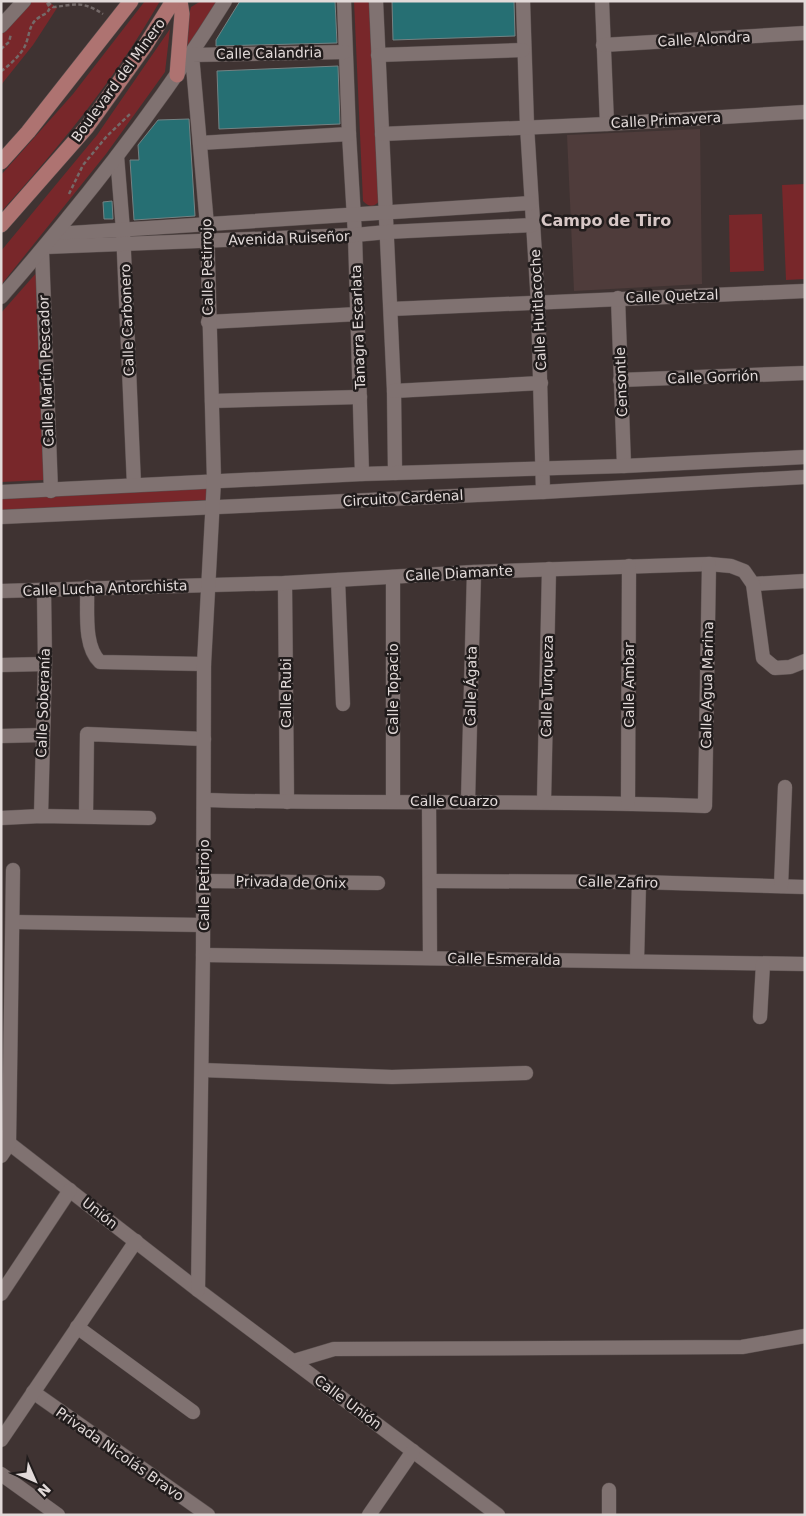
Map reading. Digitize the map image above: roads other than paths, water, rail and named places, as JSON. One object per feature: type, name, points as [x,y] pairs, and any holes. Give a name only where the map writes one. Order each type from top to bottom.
[{"type":"main road","points":[[1,162],[28,132],[131,1]]},
{"type":"main road","name":"Boulevard del Minero","points":[[1,225],[87,127],[146,46],[174,1]]},
{"type":"main road","points":[[177,75],[182,14],[180,1]]},
{"type":"street","points":[[1,26],[24,1]]},
{"type":"street","points":[[1,297],[43,249],[117,156],[192,55],[225,1]]},
{"type":"street","name":"Tanagra Escarlata","points":[[344,1],[355,235],[362,474]]},
{"type":"street","points":[[376,1],[391,309],[395,473]]},
{"type":"street","name":"Calle Huitlacoche","points":[[522,1],[531,204],[542,383],[543,492]]},
{"type":"street","points":[[602,1],[607,124]]},
{"type":"street","name":"Calle Alondra","points":[[604,45],[805,33]]},
{"type":"street","points":[[378,55],[524,50]]},
{"type":"street","name":"Calle Calandria","points":[[192,55],[345,52]]},
{"type":"street","name":"Calle Petirrojo","points":[[192,55],[207,225],[208,322],[214,480]]},
{"type":"street","name":"Calle Primavera","points":[[382,134],[527,126],[607,124],[805,112]]},
{"type":"street","points":[[200,143],[349,134]]},
{"type":"street","name":"Calle Carbonero","points":[[117,156],[123,237],[134,484]]},
{"type":"street","name":"Avenida Ruiseñor","points":[[43,249],[207,225],[531,204]]},
{"type":"street","name":"Avenida Ruiseñor","points":[[55,234],[207,241],[533,225]]},
{"type":"street","name":"Calle Martín Pescador","points":[[43,249],[51,491]]},
{"type":"street","name":"Calle Quetzal","points":[[391,309],[805,291]]},
{"type":"street","name":"Censontle","points":[[618,298],[624,466]]},
{"type":"street","points":[[208,322],[358,314]]},
{"type":"street","name":"Calle Gorrión","points":[[620,380],[805,373]]},
{"type":"street","points":[[394,391],[542,383]]},
{"type":"street","points":[[212,401],[360,397]]},
{"type":"street","name":"Circuito Cardenal","points":[[1,492],[51,491],[214,480],[624,466],[805,457]]},
{"type":"street","name":"Circuito Cardenal","points":[[1,517],[543,492],[805,477]]},
{"type":"street","name":"Calle Petirojo","points":[[198,1290],[204,925],[204,664],[214,480]]},
{"type":"street","name":"Calle Diamante","points":[[208,585],[285,583],[474,572],[709,564],[731,566],[744,571],[753,584]]},
{"type":"street","name":"Calle Agua Marina","points":[[705,806],[709,564]]},
{"type":"street","name":"Calle Ambar","points":[[628,803],[629,566]]},
{"type":"street","name":"Calle Turqueza","points":[[544,802],[549,569]]},
{"type":"street","name":"Calle Ágata","points":[[468,801],[474,572]]},
{"type":"street","name":"Calle Topacio","points":[[393,577],[393,801]]},
{"type":"street","points":[[338,580],[343,704]]},
{"type":"street","points":[[805,581],[753,584],[763,658],[775,668],[790,667],[805,661]]},
{"type":"street","name":"Calle Rubi","points":[[285,583],[287,802]]},
{"type":"street","name":"Calle Lucha Antorchista","points":[[1,591],[208,585]]},
{"type":"street","points":[[88,588],[89,643],[93,655],[100,662],[204,664]]},
{"type":"street","name":"Calle Soberanía","points":[[40,816],[45,664],[44,590]]},
{"type":"street","points":[[1,665],[45,664]]},
{"type":"street","points":[[86,816],[87,734],[204,738]]},
{"type":"street","points":[[1,736],[42,735]]},
{"type":"street","points":[[781,886],[785,787]]},
{"type":"street","name":"Calle Cuarzo","points":[[204,800],[287,802],[468,801],[705,806]]},
{"type":"street","points":[[429,802],[430,958]]},
{"type":"street","points":[[1,818],[40,816],[150,818]]},
{"type":"street","points":[[1,1156],[5,1141],[13,922],[13,870]]},
{"type":"street","name":"Privada de Onix","points":[[204,881],[378,883]]},
{"type":"street","name":"Calle Zafiro","points":[[431,881],[639,882],[805,887]]},
{"type":"street","points":[[637,961],[639,882]]},
{"type":"street","points":[[13,922],[204,925]]},
{"type":"street","name":"Calle Esmeralda","points":[[203,955],[805,964]]},
{"type":"street","points":[[760,1017],[763,964]]},
{"type":"street","points":[[202,1070],[392,1077],[526,1073]]},
{"type":"street","name":"Unión","points":[[5,1141],[198,1290]]},
{"type":"street","points":[[1,1294],[70,1190]]},
{"type":"street","points":[[1,1440],[136,1241]]},
{"type":"street","name":"Calle Unión","points":[[198,1290],[498,1515]]},
{"type":"street","points":[[77,1327],[193,1412]]},
{"type":"street","points":[[294,1361],[334,1349],[742,1347],[805,1336]]},
{"type":"street","name":"Privada Nicolás Bravo","points":[[33,1392],[208,1515]]},
{"type":"street","points":[[369,1515],[413,1451]]},
{"type":"street","points":[[1,1474],[58,1515]]},
{"type":"street","points":[[609,1490],[609,1515]]},
{"type":"district","name":"Campo de Tiro","points":[[606,220]]}]
